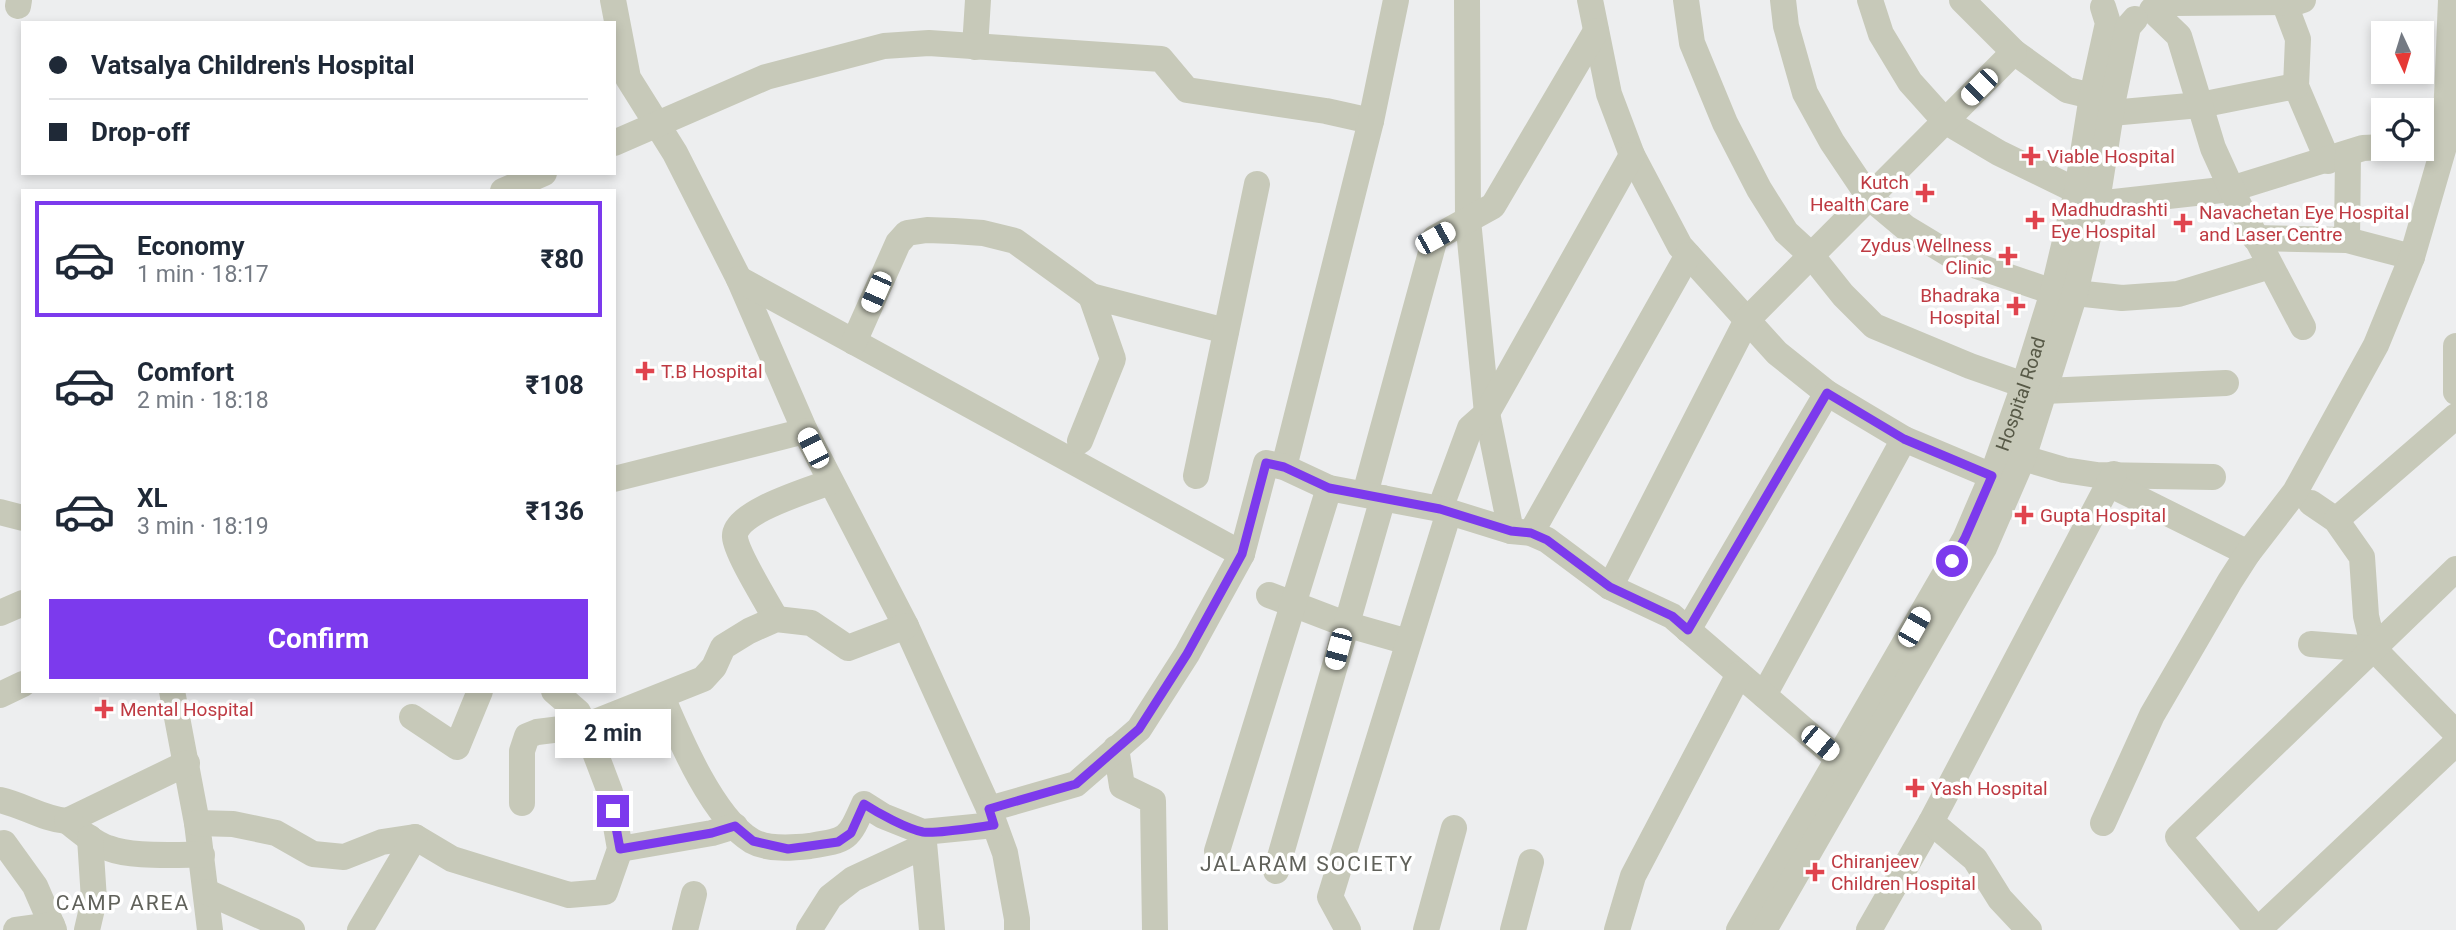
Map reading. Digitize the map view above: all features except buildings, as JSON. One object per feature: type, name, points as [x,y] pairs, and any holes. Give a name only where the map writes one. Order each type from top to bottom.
[{"type":"street","points":[[613,0],[628,78],[657,124],[739,279],[804,431],[906,626],[992,817],[1004,853],[1017,930]]},
{"type":"street","points":[[975,47],[978,0]]},
{"type":"street","points":[[1284,467],[1371,121],[1396,0]]},
{"type":"street","points":[[1467,0],[1468,220],[1488,413],[1521,532]]},
{"type":"street","points":[[1590,0],[1609,94],[1632,155],[1680,246],[1777,353],[1827,393],[1904,439],[1992,476]]},
{"type":"street","points":[[1686,0],[1692,43],[1725,123],[1759,189],[1786,232],[1811,255],[1843,295],[1874,326],[1970,366],[2034,388],[2226,383]]},
{"type":"street","points":[[1783,0],[1786,26],[1805,93],[1832,142],[1869,197],[1906,228],[1959,260],[2064,292],[2122,298],[2178,294],[2270,266]]},
{"type":"street","points":[[1870,0],[1881,34],[1910,82],[1945,121],[1999,153],[2086,197],[2231,189],[2371,148]]},
{"type":"street","points":[[1962,0],[2014,52],[2067,90],[2102,105],[2200,105],[2296,86]]},
{"type":"street","points":[[2103,823],[2152,715],[2248,553],[2295,492],[2376,345],[2412,257],[2441,143],[2451,0]]},
{"type":"street","points":[[2101,3],[2117,17],[2174,3],[2293,1],[2298,39],[2296,86],[2338,157],[2347,240]]},
{"type":"street","name":"Hospital Road","points":[[1739,930],[1965,538],[2034,388],[2064,292],[2086,197],[2102,105],[2108,23],[2101,3]]},
{"type":"street","points":[[2149,10],[2179,36],[2213,148],[2255,238],[2303,327]]},
{"type":"street","name":"Hospital Road","points":[[2102,105],[2128,27],[2149,10]]},
{"type":"street","points":[[1276,871],[1345,624],[1435,238],[1493,206],[1596,31]]},
{"type":"street","points":[[616,142],[766,77],[884,47],[929,43],[1161,60],[1187,90],[1326,111],[1371,121]]},
{"type":"street","points":[[1610,587],[1746,320],[2014,52]]},
{"type":"street","points":[[1348,930],[1330,897],[1470,428],[1488,413],[1632,155]]},
{"type":"street","points":[[508,189],[539,175]]},
{"type":"street","points":[[1196,477],[1257,184]]},
{"type":"street","points":[[854,342],[898,243],[908,233],[927,230],[983,233],[1015,241],[1091,296],[1226,331]]},
{"type":"street","points":[[2255,238],[2347,240],[2412,257]]},
{"type":"street","points":[[1521,532],[1688,255]]},
{"type":"street","points":[[739,279],[1242,554]]},
{"type":"street","points":[[1080,441],[1113,359],[1091,296]]},
{"type":"street","points":[[2456,346],[2456,392]]},
{"type":"street","name":"Hospital Road","points":[[1764,930],[1984,548],[2023,458],[2034,388]]},
{"type":"street","points":[[1688,630],[1827,393]]},
{"type":"street","points":[[2336,520],[2456,416]]},
{"type":"street","points":[[616,478],[804,431]]},
{"type":"street","points":[[1763,695],[1904,439]]},
{"type":"street","points":[[2023,458],[2064,470],[2112,479],[2248,553]]},
{"type":"street","points":[[809,930],[831,897],[853,879],[924,839],[992,817],[1076,784],[1139,729],[1187,654],[1242,554],[1266,463],[1284,467],[1329,488],[1445,511],[1547,540],[1610,587],[1672,616],[1838,759]]},
{"type":"street","points":[[2112,479],[2213,477]]},
{"type":"street","points":[[1870,930],[1931,821],[2112,479]]},
{"type":"street","points":[[776,619],[741,554],[735,537],[737,528],[751,513],[830,482]]},
{"type":"street","points":[[1217,851],[1281,600],[1329,488]]},
{"type":"street","points":[[2311,503],[2336,520],[2361,557],[2366,615],[2374,649],[2456,733]]},
{"type":"street","points":[[0,512],[21,517]]},
{"type":"street","points":[[2456,569],[2178,836],[2257,930],[2456,743]]},
{"type":"street","points":[[1281,600],[1345,624],[1408,642]]},
{"type":"street","points":[[0,612],[21,604]]},
{"type":"street","points":[[522,803],[524,739],[532,733],[585,726],[703,679],[715,667],[723,646],[749,631],[776,619],[811,623],[848,648],[906,626]]},
{"type":"street","points":[[2311,644],[2374,649]]},
{"type":"street","points":[[1617,930],[1633,876],[1739,674]]},
{"type":"street","points":[[0,695],[21,685]]},
{"type":"street","points":[[172,693],[197,823],[210,930]]},
{"type":"street","points":[[412,717],[457,747],[479,693]]},
{"type":"street","points":[[197,823],[233,824],[276,833],[313,854],[344,857],[382,842],[415,837],[452,859],[569,895],[605,892],[620,849],[610,792],[578,712],[556,693]]},
{"type":"street","points":[[662,696],[689,759],[728,819],[753,841],[788,849],[838,842],[851,833],[864,804],[924,839]]},
{"type":"street","points":[[1116,748],[1122,786],[1153,801],[1155,930]]},
{"type":"street","points":[[7,801],[52,820],[67,821],[187,763]]},
{"type":"street","points":[[7,801],[19,811],[2,845],[35,886],[53,927],[16,930]]},
{"type":"street","points":[[67,821],[108,849],[202,855]]},
{"type":"street","points":[[1931,821],[1975,859],[2000,899],[2029,930]]},
{"type":"street","points":[[620,849],[712,833],[735,826]]},
{"type":"street","points":[[1426,930],[1454,828]]},
{"type":"street","points":[[360,930],[415,837]]},
{"type":"street","points":[[87,930],[94,900],[90,838]]},
{"type":"street","points":[[924,839],[932,930]]},
{"type":"street","points":[[1513,930],[1531,862]]},
{"type":"street","points":[[207,892],[292,930]]},
{"type":"street","points":[[685,930],[694,894]]},
{"type":"place","name":"Viable Hospital","points":[[2031,156]]},
{"type":"place","name":"Kutch Health Care","points":[[1925,193]]},
{"type":"place","name":"Madhudrashti Eye Hospital","points":[[2035,220]]},
{"type":"place","name":"Navachetan Eye Hospital and Laser Centre","points":[[2183,223]]},
{"type":"place","name":"Zydus Wellness Clinic","points":[[2008,256]]},
{"type":"place","name":"Bhadraka Hospital","points":[[2016,306]]},
{"type":"place","name":"T.B Hospital","points":[[645,371]]},
{"type":"place","name":"Gupta Hospital","points":[[2024,515]]},
{"type":"place","name":"Mental Hospital","points":[[104,709]]},
{"type":"place","name":"Yash Hospital","points":[[1915,788]]},
{"type":"place","name":"Chiranjeev Children Hospital","points":[[1815,872]]},
{"type":"district","name":"JALARAM SOCIETY","points":[[1307,864]]},
{"type":"district","name":"CAMP AREA","points":[[123,903]]},
{"type":"route","points":[[613,811],[620,849],[712,833],[735,826],[753,841],[788,849],[838,842],[851,833],[864,804],[883,816],[923,832],[994,825],[989,809],[1076,784],[1139,729],[1187,654],[1242,554],[1266,463],[1284,467],[1329,488],[1440,509],[1511,531],[1531,533],[1547,540],[1610,587],[1672,616],[1688,630],[1827,393],[1904,439],[1992,476],[1952,561]]}]
